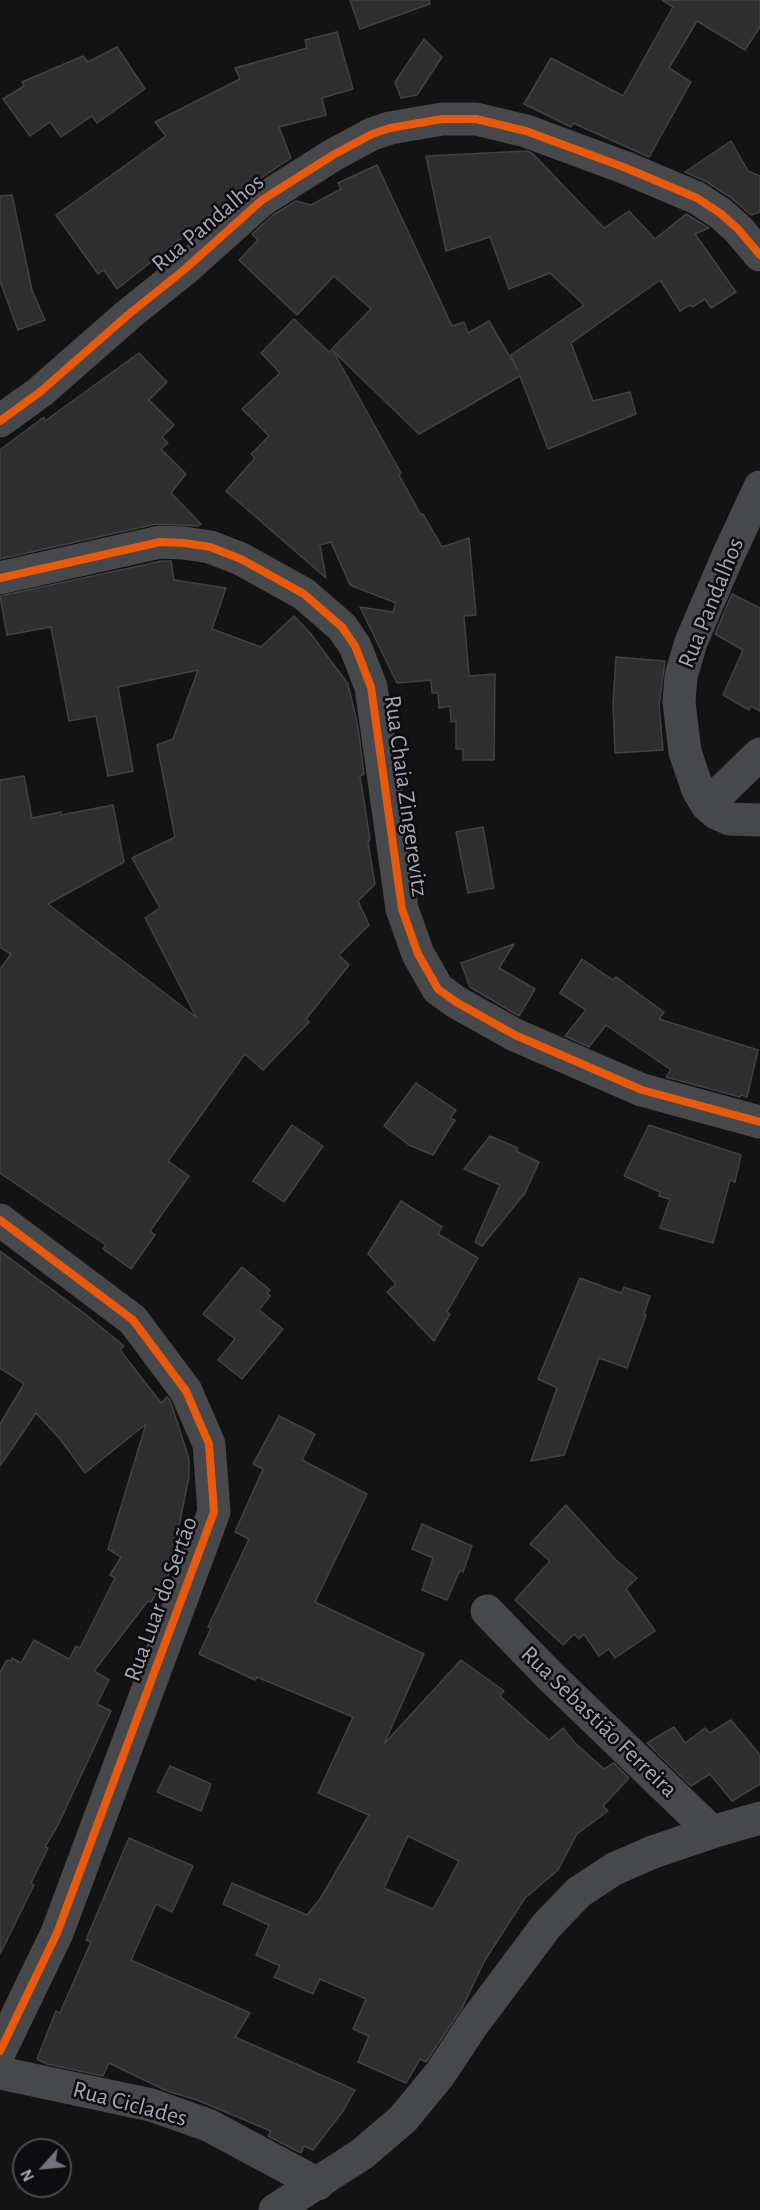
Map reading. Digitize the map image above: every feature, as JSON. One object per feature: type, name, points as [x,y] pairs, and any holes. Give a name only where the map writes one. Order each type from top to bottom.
[{"type":"street","name":"Rua Pandalhos","points":[[0,421],[40,392],[261,200],[333,155],[372,134],[390,128],[432,120],[476,119],[526,131],[626,168],[697,198],[720,213],[738,229],[760,255]]},
{"type":"street","name":"Rua Pandalhos","points":[[707,805],[698,790],[685,752],[679,702],[681,676],[700,618],[760,488]]},
{"type":"street","name":"Rua Chaia Zingerevitz","points":[[0,578],[160,542],[184,543],[210,547],[241,559],[304,594],[342,627],[355,646],[371,687],[402,909],[418,954],[438,989],[456,1002],[515,1035],[642,1090],[760,1122]]},
{"type":"street","points":[[760,754],[707,805],[716,813],[730,819],[760,820]]},
{"type":"street","name":"Rua Luar do Sertão","points":[[0,1220],[134,1320],[186,1391],[209,1444],[214,1512],[57,1933],[0,2051]]},
{"type":"street","name":"Rua Sebastião Ferreira","points":[[487,1611],[549,1675],[712,1832]]},
{"type":"street","points":[[275,2210],[362,2154],[403,2119],[440,2074],[473,2024],[548,1924],[579,1892],[614,1869],[653,1852],[760,1818]]},
{"type":"street","name":"Rua Ciclades","points":[[0,2073],[151,2105],[208,2125],[318,2184]]},
{"type":"building","points":[[350,0],[429,0],[430,4],[360,29]]},
{"type":"building","points":[[662,0],[760,0],[760,27],[745,50],[697,21],[669,68],[691,82],[649,157],[573,123],[571,127],[524,104],[551,58],[623,96],[673,7]]},
{"type":"building","points":[[337,32],[353,89],[322,98],[326,115],[279,127],[291,158],[252,184],[225,208],[222,206],[117,289],[104,270],[98,274],[56,215],[166,136],[155,122],[240,79],[235,68],[307,48],[305,40]]},
{"type":"building","points":[[424,39],[442,57],[417,95],[401,98],[395,82]]},
{"type":"building","points":[[117,47],[145,89],[97,123],[92,116],[61,137],[50,122],[30,136],[3,99],[24,86],[22,82],[83,56],[88,62]]},
{"type":"building","points":[[731,141],[748,171],[760,176],[760,212],[751,215],[730,197],[707,182],[685,172]]},
{"type":"building","points":[[527,151],[533,154],[604,228],[629,211],[655,239],[686,214],[709,228],[695,234],[736,292],[711,308],[705,299],[680,311],[660,280],[571,343],[593,401],[630,392],[636,414],[548,449],[520,376],[419,434],[333,351],[401,473],[399,475],[421,515],[423,514],[442,547],[469,538],[476,615],[464,616],[469,676],[495,674],[494,760],[463,760],[463,749],[456,749],[456,721],[451,722],[450,706],[439,708],[438,693],[432,693],[431,680],[397,683],[360,607],[393,612],[396,603],[350,585],[331,542],[320,545],[326,578],[226,491],[255,458],[251,454],[269,436],[242,409],[280,373],[261,353],[294,319],[329,352],[371,309],[334,276],[297,315],[239,260],[258,240],[252,234],[273,215],[296,201],[311,205],[341,189],[338,183],[377,165],[452,326],[464,322],[468,333],[489,321],[517,369],[511,355],[584,305],[550,273],[509,289],[490,237],[446,251],[426,156]]},
{"type":"building","points":[[12,195],[32,290],[45,320],[18,330],[0,281],[0,196]]},
{"type":"building","points":[[139,353],[167,382],[149,400],[174,425],[162,437],[168,443],[161,449],[186,474],[171,493],[201,524],[198,526],[156,524],[0,559],[0,450],[44,417],[45,421]]},
{"type":"building","points":[[162,561],[171,561],[174,580],[226,588],[212,629],[261,647],[294,616],[311,634],[348,684],[358,727],[364,774],[360,776],[375,884],[358,901],[369,925],[339,955],[349,965],[306,1019],[309,1022],[263,1070],[245,1054],[168,1161],[189,1176],[150,1231],[155,1235],[131,1269],[103,1249],[106,1245],[0,1173],[0,969],[11,954],[0,947],[0,780],[24,776],[32,818],[113,805],[124,862],[48,904],[196,1017],[145,918],[160,908],[132,858],[175,837],[157,745],[173,739],[198,670],[118,687],[133,771],[108,776],[96,716],[69,721],[51,627],[7,635],[0,596]]},
{"type":"building","points":[[732,594],[760,608],[760,711],[751,706],[749,710],[723,695],[743,650],[715,634]]},
{"type":"building","points":[[616,657],[665,661],[659,706],[663,750],[615,753],[613,704]]},
{"type":"building","points":[[483,827],[494,888],[468,893],[456,832]]},
{"type":"building","points":[[514,944],[499,968],[535,989],[519,1016],[470,987],[461,963]]},
{"type":"building","points":[[582,959],[613,980],[616,977],[664,1012],[659,1019],[758,1050],[747,1097],[666,1077],[671,1070],[606,1025],[589,1047],[565,1036],[586,1010],[560,993]]},
{"type":"building","points":[[416,1083],[456,1110],[450,1118],[455,1120],[433,1155],[409,1145],[384,1126]]},
{"type":"building","points":[[292,1125],[323,1146],[284,1202],[253,1181]]},
{"type":"building","points":[[649,1125],[741,1155],[735,1182],[730,1180],[713,1243],[660,1228],[670,1199],[659,1196],[660,1192],[624,1176]]},
{"type":"building","points":[[490,1136],[518,1148],[516,1151],[539,1162],[525,1193],[482,1246],[475,1242],[500,1185],[464,1169]]},
{"type":"building","points":[[401,1201],[442,1227],[438,1234],[478,1258],[447,1312],[450,1314],[434,1341],[387,1292],[396,1284],[368,1254]]},
{"type":"building","points":[[0,1251],[124,1346],[120,1350],[161,1403],[167,1397],[170,1400],[189,1459],[189,1477],[169,1574],[151,1602],[148,1601],[94,1671],[109,1680],[97,1704],[111,1711],[58,1825],[45,1847],[48,1848],[31,1883],[34,1885],[0,1954],[0,1672],[7,1660],[11,1661],[12,1658],[21,1663],[34,1640],[69,1659],[76,1646],[80,1648],[115,1578],[110,1575],[121,1557],[108,1549],[146,1424],[85,1473],[60,1439],[36,1413],[0,1466],[0,1424],[24,1384],[0,1368]]},
{"type":"building","points":[[242,1267],[270,1290],[267,1293],[270,1296],[259,1310],[283,1329],[242,1379],[218,1360],[235,1339],[203,1314]]},
{"type":"building","points":[[580,1278],[621,1293],[624,1287],[650,1296],[644,1314],[646,1315],[627,1368],[599,1358],[564,1455],[531,1461],[557,1388],[538,1379]]},
{"type":"building","points":[[279,1416],[315,1434],[302,1460],[367,1494],[315,1602],[424,1654],[384,1744],[461,1660],[504,1691],[500,1696],[549,1740],[563,1728],[575,1743],[604,1769],[614,1763],[629,1778],[603,1806],[608,1811],[577,1834],[558,1870],[525,1898],[485,1960],[462,2008],[426,2062],[420,2059],[406,2083],[358,2062],[369,2036],[353,2029],[366,1999],[320,1979],[313,1994],[274,1977],[280,1966],[256,1955],[269,1925],[223,1904],[232,1883],[307,1915],[320,1899],[369,1815],[318,1793],[353,1717],[257,1677],[255,1680],[199,1654],[211,1628],[208,1627],[249,1539],[235,1532],[263,1469],[253,1464]],"holes":[[[408,1836],[459,1861],[433,1909],[384,1888]]]},
{"type":"building","points":[[566,1505],[616,1560],[637,1578],[626,1589],[655,1631],[615,1658],[609,1649],[599,1656],[584,1634],[579,1639],[574,1634],[563,1645],[515,1600],[550,1561],[530,1544]]},
{"type":"building","points":[[422,1524],[472,1546],[463,1572],[460,1570],[447,1600],[422,1590],[433,1558],[412,1549]]},
{"type":"building","points":[[731,1720],[760,1755],[760,1784],[732,1801],[710,1774],[691,1786],[647,1743],[674,1727],[685,1743],[705,1728],[710,1733]]},
{"type":"building","points":[[170,1766],[211,1784],[201,1811],[157,1792]]},
{"type":"building","points":[[129,1838],[193,1866],[172,1912],[156,1904],[131,1960],[250,2013],[235,2037],[355,2090],[343,2111],[313,2150],[304,2146],[301,2153],[268,2136],[271,2131],[197,2100],[167,2091],[109,2063],[103,2076],[47,2064],[37,2059],[56,2011],[60,2013],[91,1942],[86,1940]]},
{"type":"cycle path","points":[[0,421],[40,392],[129,314],[185,269],[262,200],[333,155],[372,134],[390,128],[442,119],[476,119],[526,131],[626,168],[697,198],[720,213],[738,229],[760,255]]},
{"type":"cycle path","points":[[0,578],[160,542],[184,543],[210,547],[241,559],[304,594],[342,627],[355,646],[371,687],[402,909],[418,954],[438,989],[456,1002],[515,1035],[642,1090],[760,1122]]},
{"type":"cycle path","points":[[0,1220],[133,1320],[186,1391],[209,1444],[214,1512],[57,1933],[0,2051]]}]
